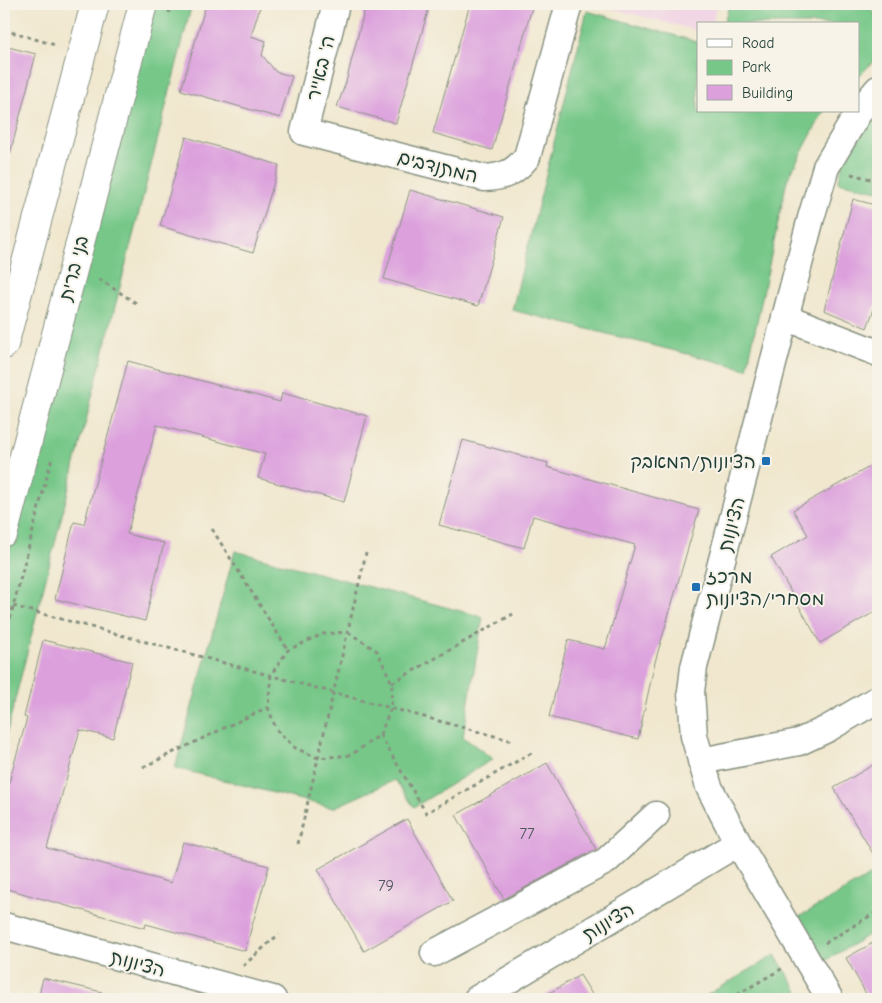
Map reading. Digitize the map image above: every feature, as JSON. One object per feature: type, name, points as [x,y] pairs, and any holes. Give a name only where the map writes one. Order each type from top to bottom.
[{"type":"main road","points":[[4,345],[95,4]]},
{"type":"main road","name":"בני ברית","points":[[4,532],[143,4]]},
{"type":"street","name":"ה' באייר","points":[[304,132],[336,4]]},
{"type":"street","name":"המתנדבים","points":[[304,132],[484,178],[504,176],[518,169],[527,157],[569,4]]},
{"type":"street","name":"הציונות","points":[[860,110],[878,89]]},
{"type":"street","name":"הציונות","points":[[830,999],[738,844],[709,787],[694,736],[692,715],[694,667],[826,167],[859,112]]},
{"type":"street","points":[[785,317],[878,353]]},
{"type":"street","points":[[701,762],[799,742],[827,729],[878,700]]},
{"type":"street","points":[[434,953],[606,861],[656,815]]},
{"type":"street","name":"הציונות","points":[[477,999],[738,844]]},
{"type":"street","name":"הציונות","points":[[4,926],[273,999]]},
{"type":"path","points":[[4,30],[54,45]]},
{"type":"path","points":[[99,279],[139,305]]},
{"type":"path","points":[[212,529],[288,650]]},
{"type":"path","points":[[298,844],[366,553]]},
{"type":"path","points":[[13,606],[271,674],[513,741]]},
{"type":"path","points":[[392,683],[513,614]]},
{"type":"path","points":[[348,632],[377,650],[392,683],[391,708],[380,734],[351,755],[318,758],[296,748],[276,728],[268,707],[271,674],[288,650],[323,634],[348,632]]},
{"type":"path","points":[[143,767],[268,707]]},
{"type":"path","points":[[380,734],[426,813],[535,751]]},
{"type":"shaded area","points":[[594,4],[717,4],[712,22],[697,22],[697,31]]},
{"type":"green space","points":[[154,4],[192,4],[4,743],[4,572]]},
{"type":"green space","points":[[730,4],[870,4],[878,23],[878,57],[860,75],[860,22],[724,22]]},
{"type":"green space","points":[[587,11],[697,42],[697,112],[823,112],[787,180],[747,369],[512,310]]},
{"type":"green space","points":[[878,110],[878,191],[838,182],[850,138]]},
{"type":"green space","points":[[235,551],[483,617],[463,737],[493,759],[414,807],[395,780],[333,808],[175,768]]},
{"type":"green space","points":[[878,871],[878,929],[825,961],[799,917]]},
{"type":"green space","points":[[775,955],[803,999],[700,999]]},
{"type":"building","points":[[206,4],[261,4],[251,36],[266,41],[262,55],[276,72],[292,76],[280,118],[181,90]]},
{"type":"building","points":[[366,4],[430,4],[396,123],[337,107],[346,82]]},
{"type":"building","points":[[470,4],[533,4],[492,150],[433,133]]},
{"type":"building","points":[[4,46],[36,54],[10,154],[4,153]]},
{"type":"building","points":[[186,137],[279,165],[253,253],[160,226]]},
{"type":"building","points":[[410,190],[504,217],[478,306],[384,279]]},
{"type":"building","points":[[853,199],[878,206],[878,298],[867,328],[824,310]]},
{"type":"building","points":[[128,361],[280,402],[282,393],[367,416],[344,502],[258,478],[265,454],[157,425],[127,534],[164,543],[145,621],[55,599],[74,522],[84,524]]},
{"type":"building","points":[[463,440],[548,463],[547,467],[699,510],[655,662],[638,739],[549,717],[568,640],[605,649],[635,545],[533,516],[524,548],[439,525]]},
{"type":"building","points":[[878,462],[878,578],[876,586],[878,590],[878,610],[820,643],[771,557],[808,535],[793,510]]},
{"type":"building","points":[[43,640],[132,662],[113,738],[80,730],[47,848],[171,883],[183,842],[269,866],[245,951],[146,924],[145,928],[4,888],[4,800],[27,718],[24,717]]},
{"type":"building","points":[[878,762],[878,862],[834,788]]},
{"type":"building","points":[[547,763],[596,849],[504,899],[456,815]]},
{"type":"building","points":[[407,819],[453,901],[364,951],[318,869]]},
{"type":"building","points":[[878,940],[878,999],[869,999],[846,958]]},
{"type":"building","points":[[580,975],[595,999],[539,999]]},
{"type":"building","points":[[43,978],[102,992],[101,999],[38,999]]},
{"type":"place","name":"הציונות/המאבק","points":[[766,461]]},
{"type":"place","name":"מרכז מסחרי/הציונות","points":[[696,587]]}]
